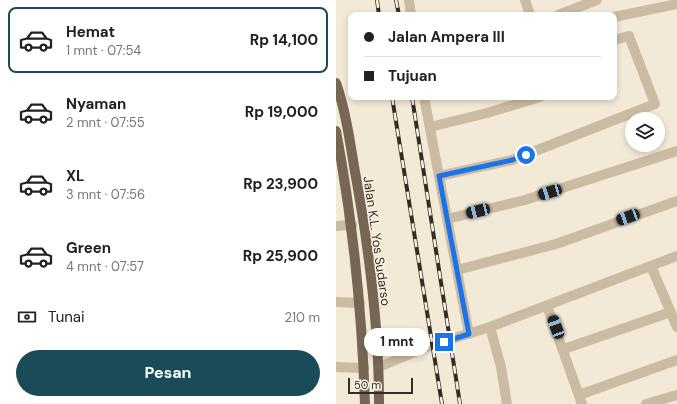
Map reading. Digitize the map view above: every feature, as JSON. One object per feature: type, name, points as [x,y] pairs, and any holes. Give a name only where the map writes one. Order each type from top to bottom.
[{"type":"main road","name":"Jalan K.L. Yos Sudarso","points":[[336,83],[342,105],[361,207],[374,309],[379,367],[379,404]]},
{"type":"main road","name":"Jalan K.L. Yos Sudarso","points":[[336,131],[352,225],[360,303],[366,404]]},
{"type":"street","points":[[409,0],[411,12]]},
{"type":"street","points":[[525,0],[529,12]]},
{"type":"street","points":[[566,12],[597,0]]},
{"type":"street","points":[[617,16],[671,3]]},
{"type":"street","points":[[439,176],[512,160],[655,104],[629,36],[617,39]]},
{"type":"street","points":[[425,100],[469,334]]},
{"type":"street","points":[[430,127],[486,113],[526,100]]},
{"type":"street","points":[[447,219],[525,200],[677,150]]},
{"type":"street","points":[[457,270],[556,244],[677,201]]},
{"type":"street","points":[[336,226],[352,225]]},
{"type":"street","points":[[379,367],[432,345],[490,327],[677,256]]},
{"type":"street","points":[[651,266],[677,327]]},
{"type":"street","points":[[336,302],[360,303]]},
{"type":"street","points":[[547,306],[564,349],[580,399],[677,360]]},
{"type":"street","points":[[564,349],[671,312]]},
{"type":"street","points":[[490,327],[501,367],[507,404]]},
{"type":"street","points":[[336,367],[364,368]]},
{"type":"street","points":[[646,404],[677,395]]},
{"type":"railway","points":[[377,0],[379,12]]},
{"type":"railway","points":[[396,0],[398,12]]},
{"type":"railway","points":[[392,100],[442,404]]},
{"type":"railway","points":[[412,100],[460,404]]},
{"type":"route","points":[[444,342],[469,334],[439,176],[512,160],[526,155]]}]
